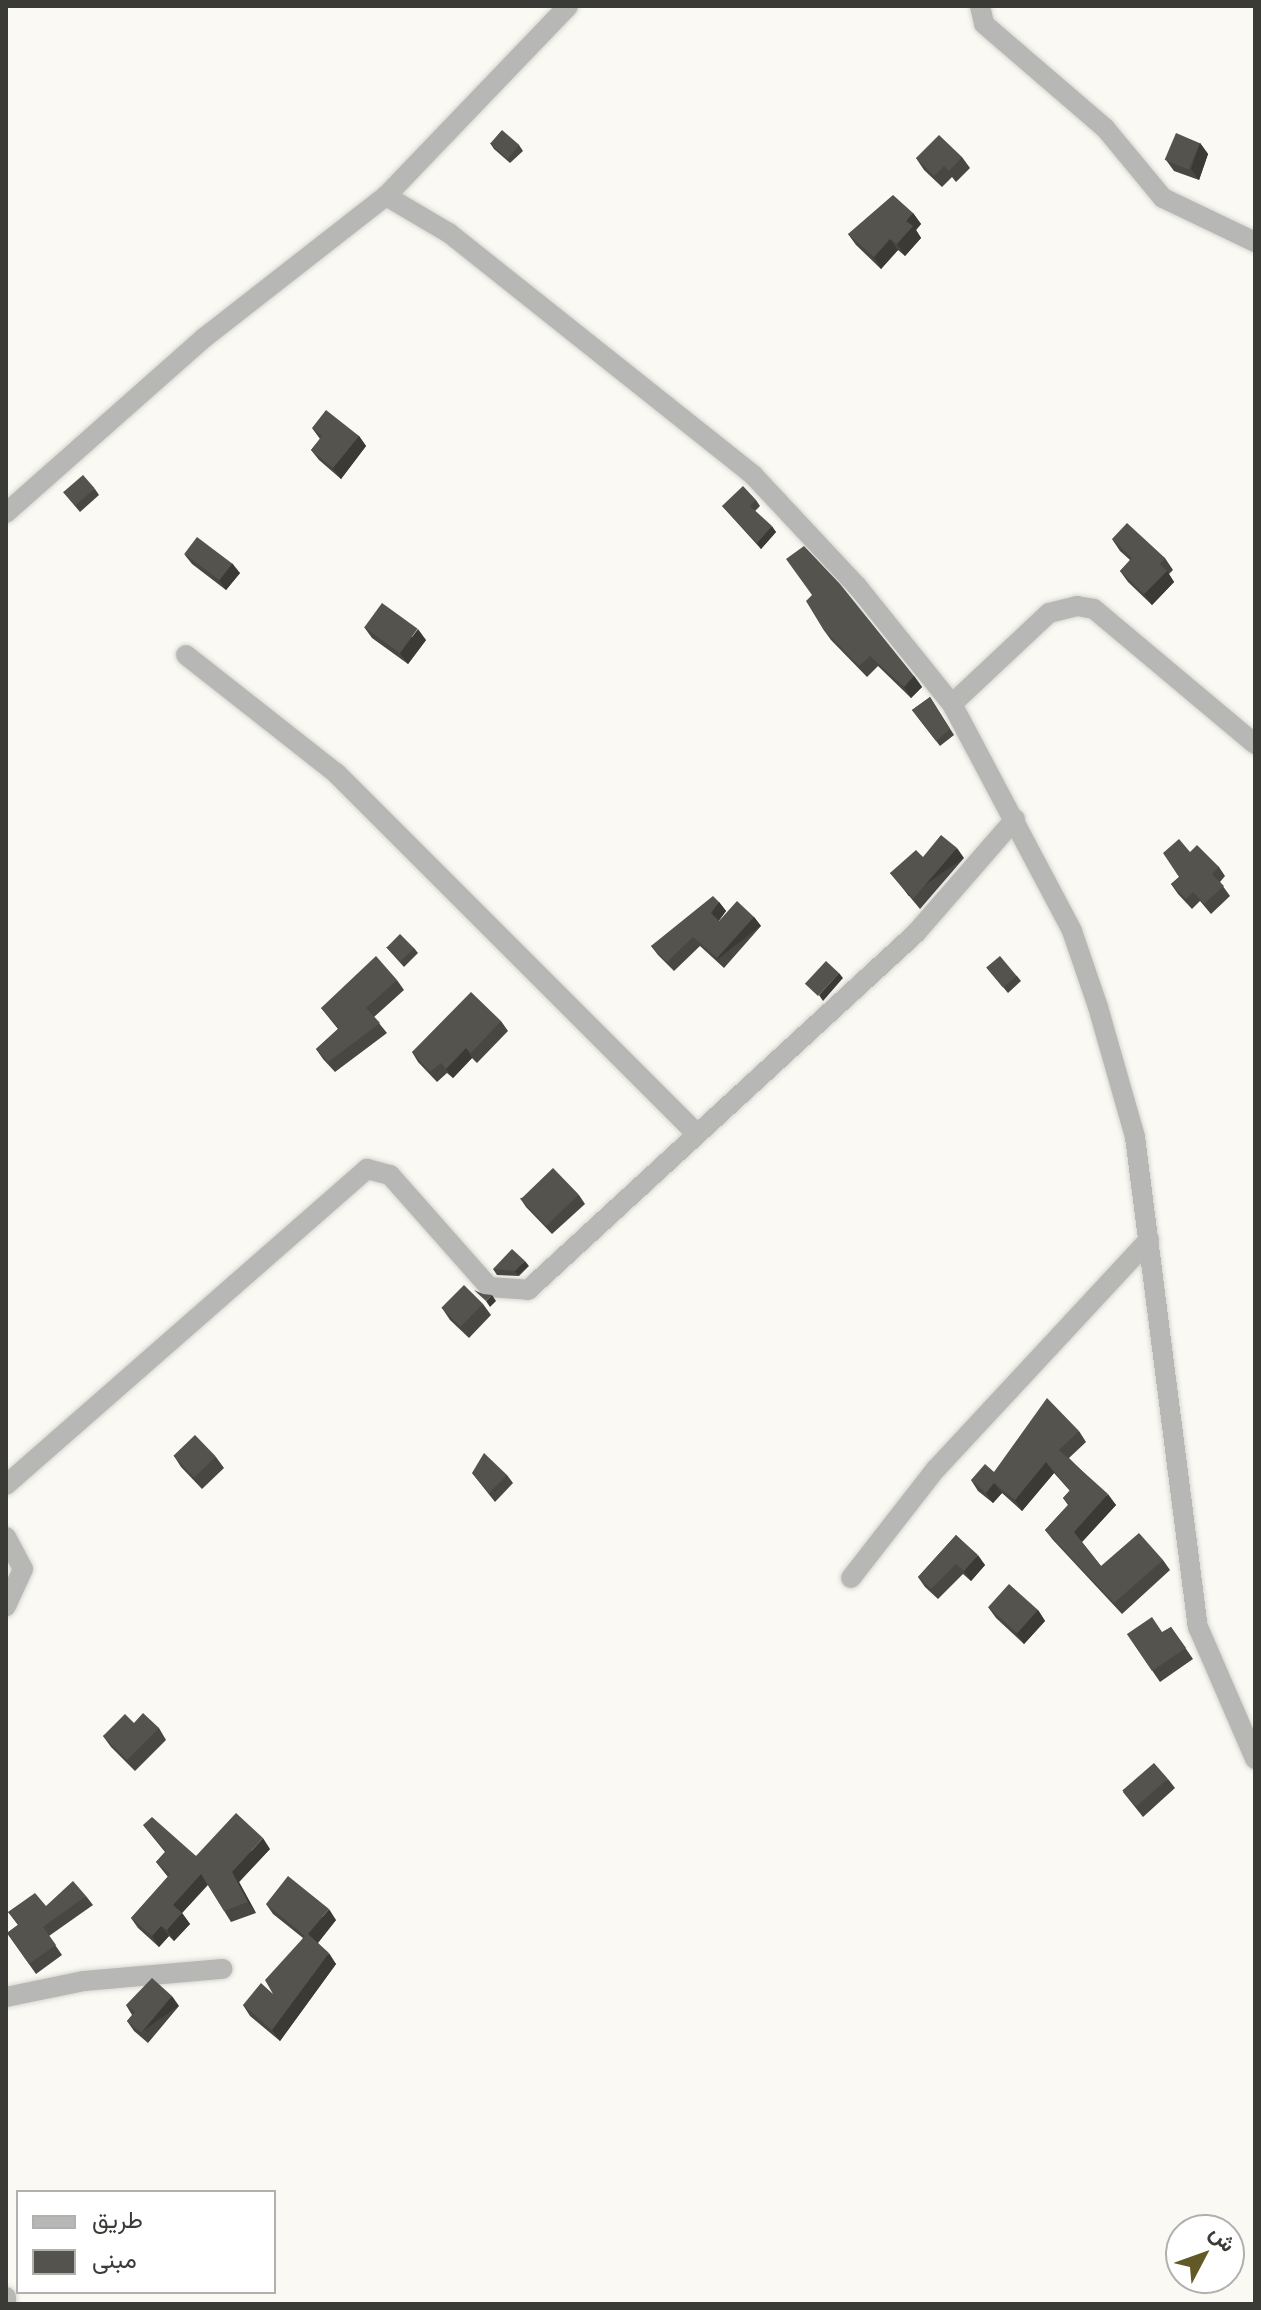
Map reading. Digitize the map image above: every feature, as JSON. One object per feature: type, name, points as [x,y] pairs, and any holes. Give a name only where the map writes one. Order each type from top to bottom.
[{"type":"street","points":[[6,513],[204,338],[386,196],[568,6]]},
{"type":"street","points":[[980,6],[984,24],[1105,128],[1163,198],[1255,242]]},
{"type":"street","points":[[386,196],[449,233],[753,475],[857,586],[952,704],[1072,931],[1098,1007],[1135,1137],[1198,1627],[1255,1759]]},
{"type":"street","points":[[952,704],[1049,613],[1077,606],[1094,609],[1255,744]]},
{"type":"street","points":[[186,655],[336,773],[693,1130]]},
{"type":"street","points":[[6,1485],[367,1169],[390,1175],[489,1287],[513,1294],[540,1282],[693,1130],[895,953],[1015,819]]},
{"type":"street","points":[[851,1578],[936,1469],[1149,1240]]},
{"type":"street","points":[[6,1537],[23,1569],[6,1606]]},
{"type":"street","points":[[6,1997],[84,1981],[222,1969]]},
{"type":"street","points":[[6,2297],[6,2304]]},
{"type":"building","points":[[502,130],[519,145],[508,159],[490,144]]},
{"type":"building","points":[[1176,133],[1200,143],[1189,170],[1165,160]]},
{"type":"building","points":[[939,135],[962,157],[949,171],[944,166],[934,176],[916,158]]},
{"type":"building","points":[[893,195],[913,213],[906,221],[913,226],[897,244],[890,239],[874,257],[848,234]]},
{"type":"building","points":[[326,410],[359,436],[333,468],[311,450],[322,436],[312,428]]},
{"type":"building","points":[[83,475],[95,489],[75,506],[63,492]]},
{"type":"building","points":[[743,486],[756,500],[750,506],[772,526],[757,543],[722,506]]},
{"type":"building","points":[[1127,523],[1165,558],[1160,564],[1167,571],[1144,594],[1120,571],[1132,558],[1112,539]]},
{"type":"building","points":[[197,537],[232,563],[220,580],[184,554]]},
{"type":"building","points":[[804,546],[840,584],[914,676],[904,687],[870,656],[859,666],[823,629],[806,601],[812,595],[786,559]]},
{"type":"building","points":[[382,603],[418,629],[400,653],[364,627]]},
{"type":"building","points":[[930,697],[950,729],[936,741],[912,710]]},
{"type":"building","points":[[941,835],[957,848],[913,899],[890,873],[916,850],[923,857]]},
{"type":"building","points":[[1179,839],[1190,852],[1197,845],[1219,867],[1212,874],[1224,886],[1204,904],[1193,892],[1186,899],[1171,884],[1179,877],[1163,853]]},
{"type":"building","points":[[713,896],[719,902],[711,913],[719,921],[737,901],[754,917],[717,958],[693,937],[667,962],[651,946]]},
{"type":"building","points":[[400,934],[414,948],[401,962],[387,947]]},
{"type":"building","points":[[376,956],[397,980],[366,1008],[380,1023],[328,1062],[316,1049],[339,1028],[321,1008]]},
{"type":"building","points":[[1000,956],[1017,976],[1003,987],[986,968]]},
{"type":"building","points":[[826,961],[839,973],[818,996],[805,984]]},
{"type":"building","points":[[471,992],[501,1021],[471,1053],[466,1048],[446,1069],[441,1063],[430,1072],[412,1052]]},
{"type":"building","points":[[553,1168],[579,1195],[546,1226],[521,1199]]},
{"type":"building","points":[[512,1249],[525,1261],[515,1271],[493,1269]]},
{"type":"building","points":[[464,1285],[483,1304],[460,1327],[441,1308]]},
{"type":"building","points":[[474,1290],[483,1294],[492,1295],[486,1301]]},
{"type":"building","points":[[1047,1398],[1079,1431],[1059,1450],[1108,1494],[1074,1532],[1101,1566],[1139,1533],[1163,1560],[1114,1603],[1045,1530],[1069,1504],[1063,1498],[1070,1490],[1046,1462],[1015,1500],[994,1483],[986,1493],[971,1480],[985,1464],[994,1472]]},
{"type":"building","points":[[195,1435],[216,1457],[194,1477],[173,1456]]},
{"type":"building","points":[[484,1453],[507,1475],[489,1493],[472,1473]]},
{"type":"building","points":[[956,1535],[978,1555],[964,1571],[956,1564],[931,1589],[918,1577]]},
{"type":"building","points":[[1009,1584],[1038,1610],[1017,1633],[988,1607]]},
{"type":"building","points":[[1152,1617],[1162,1632],[1171,1627],[1186,1648],[1152,1671],[1127,1634]]},
{"type":"building","points":[[143,1713],[159,1728],[127,1760],[103,1736],[125,1714],[134,1723]]},
{"type":"building","points":[[1154,1763],[1168,1779],[1136,1806],[1122,1791]]},
{"type":"building","points":[[236,1813],[263,1838],[232,1872],[248,1902],[224,1911],[201,1874],[173,1905],[182,1913],[167,1930],[161,1926],[152,1936],[131,1918],[170,1874],[156,1862],[166,1851],[143,1825],[152,1817],[196,1856]]},
{"type":"building","points":[[288,1876],[329,1909],[308,1934],[329,1953],[272,2030],[243,2005],[261,1983],[273,1994],[265,1980],[305,1936],[266,1904]]},
{"type":"building","points":[[73,1881],[86,1896],[43,1927],[56,1945],[29,1964],[7,1933],[19,1924],[8,1912],[35,1893],[46,1906]]},
{"type":"building","points":[[152,1978],[172,1996],[141,2033],[127,2021],[135,2012],[126,2005]]}]
